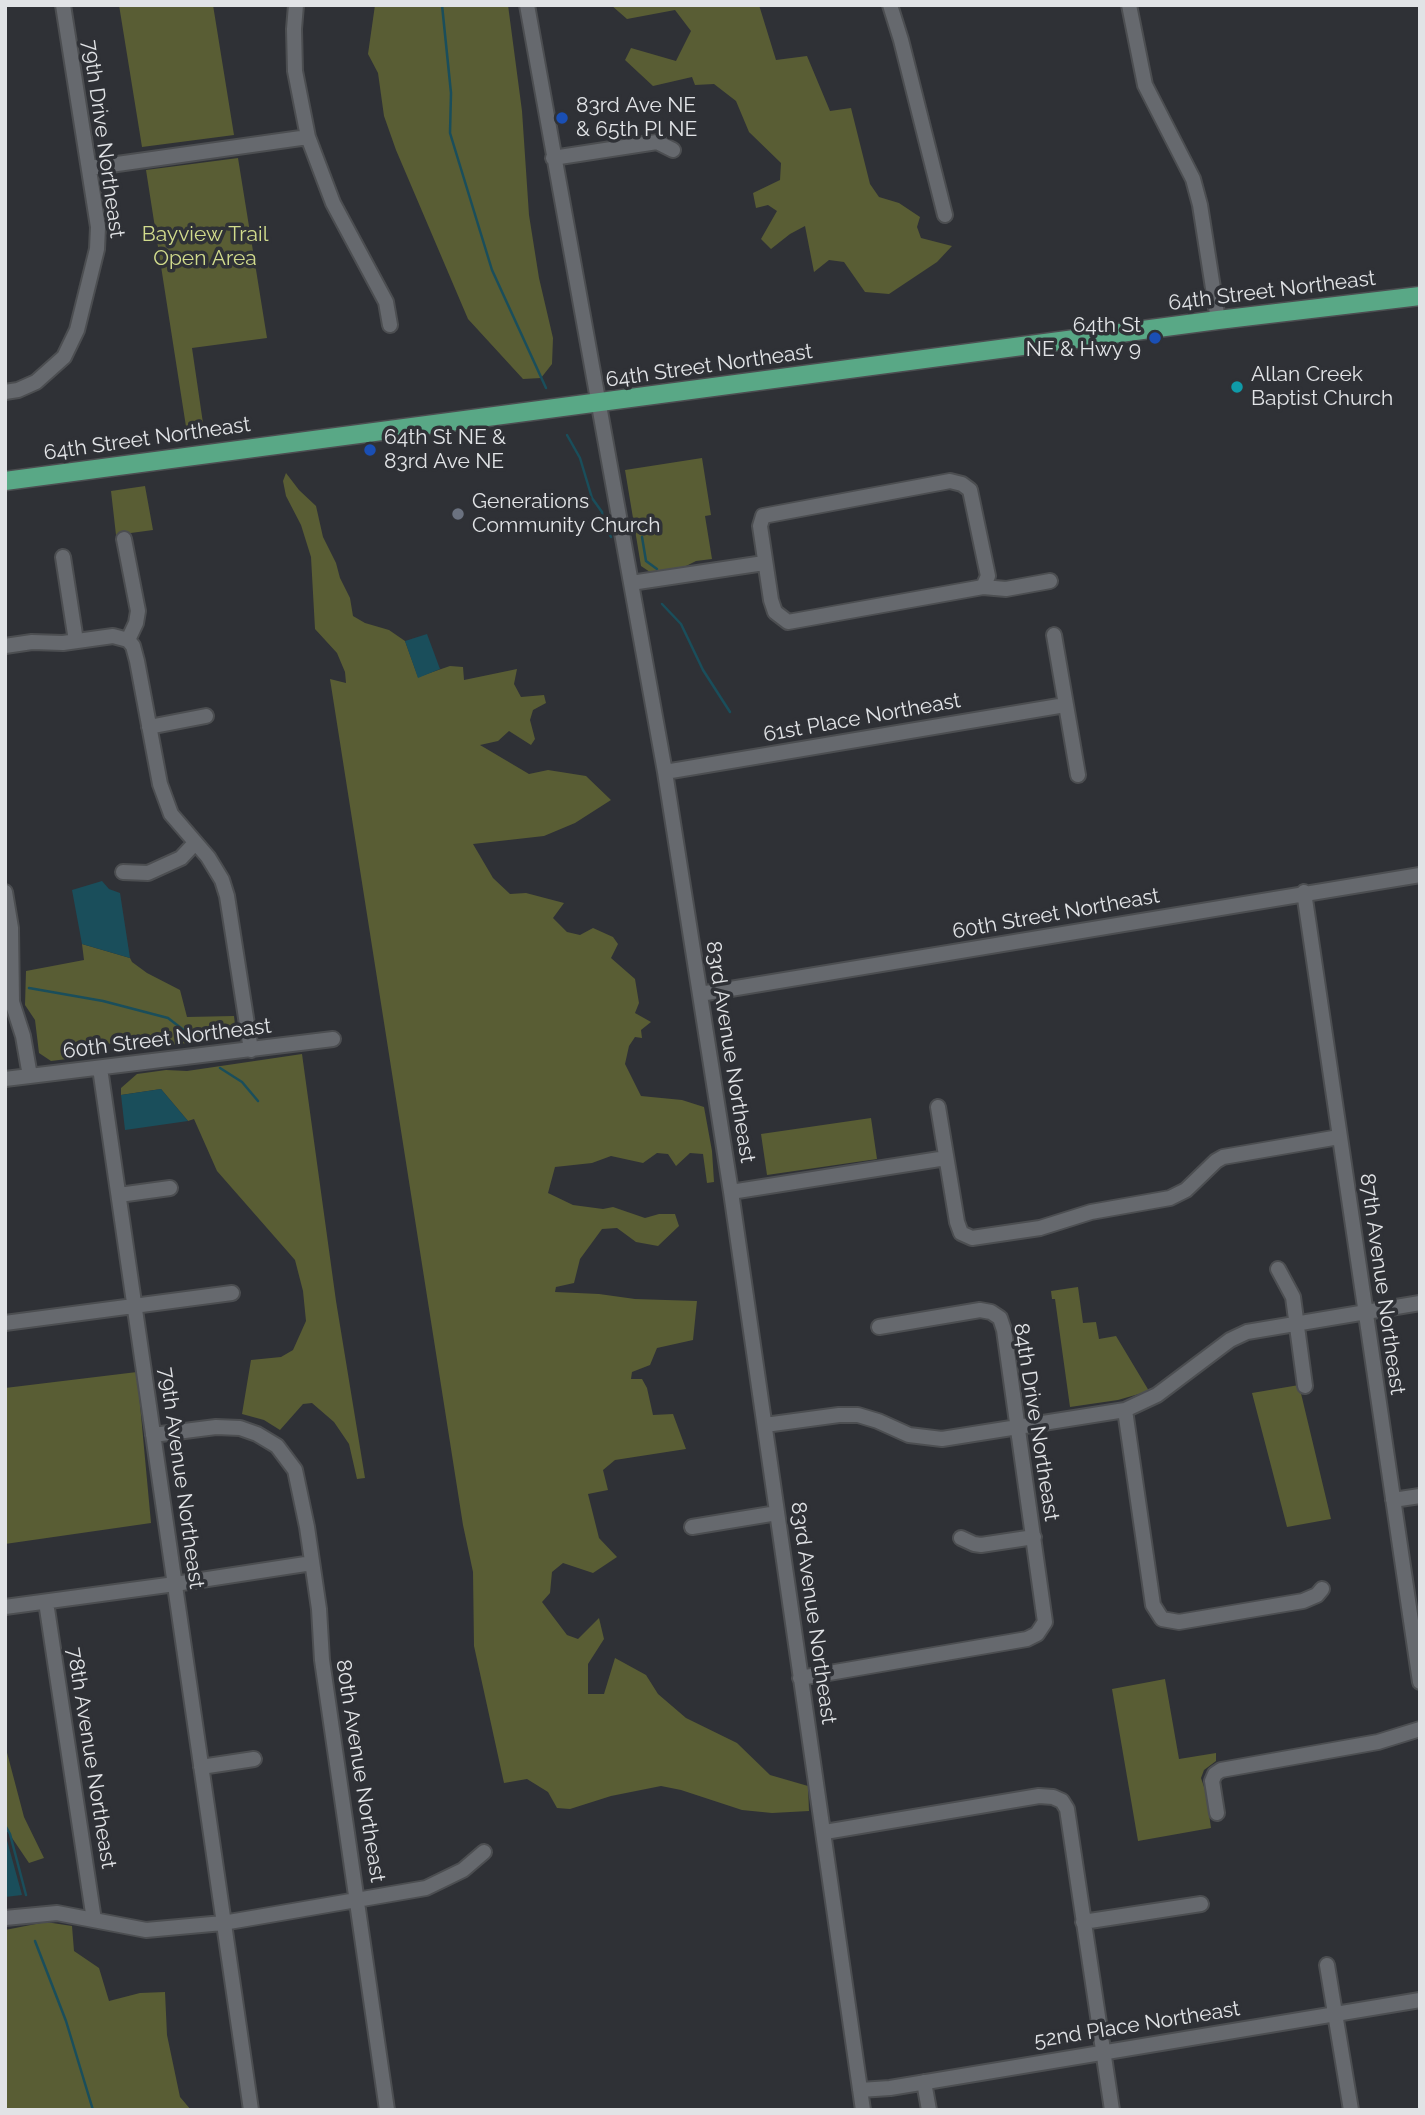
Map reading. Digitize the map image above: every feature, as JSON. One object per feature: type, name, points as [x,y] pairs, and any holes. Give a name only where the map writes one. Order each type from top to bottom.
[{"type":"main road","name":"64th Street Northeast","points":[[5,481],[1218,320],[1420,296]]},
{"type":"street","name":"79th Drive Northeast","points":[[5,392],[36,382],[64,357],[77,330],[97,249],[97,227],[89,168],[63,5]]},
{"type":"street","points":[[296,5],[295,71],[308,137],[333,203],[386,302],[390,325]]},
{"type":"street","name":"83rd Avenue Northeast","points":[[527,5],[665,772],[731,1192],[863,2110]]},
{"type":"street","points":[[890,5],[945,215]]},
{"type":"street","points":[[1129,5],[1144,85],[1193,179],[1201,212],[1218,320]]},
{"type":"street","points":[[89,168],[308,137]]},
{"type":"street","points":[[553,158],[657,142],[673,150]]},
{"type":"street","points":[[983,587],[988,576],[970,490],[962,484],[950,481],[763,516],[760,526],[771,600],[775,612],[788,622],[983,587],[1006,589],[1049,581]]},
{"type":"street","points":[[124,539],[138,611],[136,624],[128,640]]},
{"type":"street","points":[[63,556],[76,641]]},
{"type":"street","points":[[631,583],[764,563]]},
{"type":"street","points":[[1054,635],[1078,775]]},
{"type":"street","points":[[5,646],[113,636],[128,640],[134,646],[165,802],[178,825],[215,867],[227,895],[251,1050]]},
{"type":"street","name":"61st Place Northeast","points":[[665,772],[1065,705]]},
{"type":"street","points":[[149,727],[206,716]]},
{"type":"street","points":[[123,872],[148,873],[166,866],[181,858],[195,843]]},
{"type":"street","name":"60th Street Northeast","points":[[700,995],[1304,892],[1420,875]]},
{"type":"street","points":[[5,892],[11,928],[8,1002],[23,1036],[30,1076]]},
{"type":"street","name":"87th Avenue Northeast","points":[[1304,892],[1420,1682]]},
{"type":"street","name":"60th Street Northeast","points":[[5,1079],[333,1039]]},
{"type":"street","name":"79th Avenue Northeast","points":[[100,1068],[251,2110]]},
{"type":"street","points":[[938,1107],[957,1222],[965,1236],[979,1238],[1040,1228],[1091,1212],[1170,1198],[1186,1190],[1223,1157],[1339,1137]]},
{"type":"street","points":[[731,1192],[946,1158]]},
{"type":"street","points":[[119,1195],[170,1188]]},
{"type":"street","points":[[1278,1269],[1293,1297],[1306,1386]]},
{"type":"street","points":[[5,1323],[232,1293]]},
{"type":"street","points":[[765,1426],[838,1415],[858,1415],[909,1435],[929,1439],[1125,1410],[1157,1395],[1240,1335],[1297,1323],[1420,1304]]},
{"type":"street","name":"84th Drive Northeast","points":[[800,1678],[1033,1637],[1044,1626],[1045,1614],[1004,1330],[996,1314],[980,1310],[879,1327]]},
{"type":"street","points":[[1125,1410],[1153,1605],[1162,1619],[1179,1622],[1303,1601],[1317,1595],[1322,1589]]},
{"type":"street","name":"80th Avenue Northeast","points":[[153,1435],[227,1427],[257,1434],[277,1446],[290,1461],[298,1480],[312,1563],[322,1660],[387,2110]]},
{"type":"street","points":[[1392,1500],[1420,1496]]},
{"type":"street","points":[[692,1527],[777,1513]]},
{"type":"street","points":[[961,1538],[981,1545],[1034,1537]]},
{"type":"street","points":[[5,1606],[312,1563]]},
{"type":"street","name":"78th Avenue Northeast","points":[[46,1602],[94,1920]]},
{"type":"street","points":[[1217,1813],[1212,1781],[1215,1774],[1221,1770],[1378,1742],[1420,1728]]},
{"type":"street","points":[[201,1767],[254,1759]]},
{"type":"street","points":[[825,1832],[1039,1796],[1062,1801],[1067,1809],[1112,2110]]},
{"type":"street","points":[[5,1918],[57,1913],[146,1930],[223,1923],[414,1891],[440,1883],[463,1870],[484,1852]]},
{"type":"street","points":[[1083,1922],[1201,1904]]},
{"type":"street","points":[[1327,1965],[1351,2110]]},
{"type":"street","name":"52nd PIace Northeast","points":[[860,2090],[890,2088],[1420,2000]]},
{"type":"street","points":[[924,2082],[929,2110]]},
{"type":"green space","points":[[119,5],[213,5],[234,135],[142,147]]},
{"type":"green space","points":[[375,5],[508,5],[522,111],[529,215],[539,278],[553,338],[552,364],[541,378],[523,379],[468,319],[384,116],[378,73],[368,54]]},
{"type":"green space","points":[[611,5],[759,5],[776,60],[807,56],[830,111],[851,108],[870,184],[879,197],[899,203],[920,217],[917,227],[921,238],[952,246],[937,262],[889,294],[865,292],[844,262],[829,260],[814,272],[805,226],[771,249],[761,239],[777,211],[768,205],[756,208],[753,193],[780,180],[781,163],[749,132],[736,101],[714,84],[695,85],[692,77],[653,86],[625,60],[631,48],[676,61],[691,31],[675,10],[627,19]]},
{"type":"green space","name":"Bayview Trail Open Area","points":[[238,158],[267,338],[192,348],[204,430],[187,433],[146,170]]},
{"type":"green space","points":[[702,458],[711,515],[705,516],[712,559],[650,572],[641,566],[625,470]]},
{"type":"green space","points":[[286,473],[316,506],[323,537],[350,598],[353,616],[365,623],[389,630],[405,641],[418,677],[450,666],[463,667],[464,680],[517,669],[514,684],[521,697],[544,695],[546,703],[533,710],[530,720],[535,739],[531,745],[509,731],[498,741],[480,745],[529,774],[548,770],[586,776],[611,800],[575,823],[544,836],[473,844],[493,878],[510,894],[526,893],[564,903],[553,918],[567,932],[580,935],[593,928],[613,937],[618,944],[611,958],[635,979],[639,1003],[635,1013],[651,1022],[641,1030],[642,1038],[635,1037],[629,1046],[625,1064],[641,1096],[682,1100],[704,1107],[712,1151],[714,1182],[707,1183],[703,1154],[690,1153],[676,1166],[668,1154],[657,1153],[643,1163],[611,1156],[592,1163],[555,1167],[548,1193],[573,1205],[603,1209],[613,1207],[645,1218],[659,1214],[675,1214],[679,1226],[658,1246],[636,1242],[617,1228],[602,1229],[580,1259],[574,1283],[556,1287],[555,1292],[697,1301],[693,1340],[657,1348],[650,1365],[632,1372],[631,1379],[642,1379],[647,1388],[653,1415],[673,1414],[686,1449],[615,1460],[603,1470],[608,1490],[588,1494],[599,1538],[617,1557],[593,1573],[563,1563],[552,1572],[550,1593],[542,1602],[567,1635],[578,1639],[599,1618],[604,1639],[588,1664],[588,1694],[604,1694],[615,1658],[646,1675],[658,1694],[686,1718],[737,1743],[770,1775],[808,1786],[809,1811],[772,1813],[742,1810],[661,1786],[611,1796],[570,1809],[557,1808],[548,1792],[527,1779],[504,1783],[474,1646],[473,1572],[463,1525],[330,679],[346,683],[345,672],[337,653],[315,629],[311,557],[301,525],[286,496],[283,481]]},
{"type":"green space","points":[[145,486],[153,530],[116,535],[111,491]]},
{"type":"green space","points":[[82,944],[130,958],[147,973],[180,990],[187,1017],[234,1016],[236,1034],[233,1037],[133,1050],[132,1043],[98,1044],[99,1055],[51,1061],[39,1053],[35,1020],[25,1005],[26,971],[84,960]]},
{"type":"green space","points":[[302,1054],[336,1301],[365,1478],[357,1479],[349,1444],[334,1422],[312,1403],[303,1404],[280,1430],[264,1420],[242,1414],[251,1360],[281,1357],[293,1350],[306,1321],[303,1291],[295,1260],[217,1171],[194,1119],[188,1121],[161,1089],[121,1095],[121,1088],[137,1074],[166,1070],[187,1071]]},
{"type":"green space","points":[[871,1118],[877,1159],[767,1175],[761,1134]]},
{"type":"green space","points":[[1078,1287],[1083,1323],[1096,1322],[1099,1339],[1116,1336],[1149,1391],[1118,1400],[1070,1407],[1055,1299],[1052,1299],[1051,1291]]},
{"type":"green space","points":[[137,1372],[151,1523],[5,1544],[5,1388]]},
{"type":"green space","points":[[1299,1385],[1331,1519],[1287,1527],[1252,1393]]},
{"type":"green space","points":[[1165,1679],[1179,1759],[1216,1753],[1216,1761],[1204,1770],[1201,1778],[1211,1828],[1138,1841],[1112,1689]]},
{"type":"green space","points":[[5,1745],[24,1817],[44,1858],[29,1863],[8,1832],[5,1832]]},
{"type":"green space","points":[[46,1922],[72,1926],[74,1951],[99,1968],[109,2001],[140,1993],[165,1992],[167,2035],[180,2097],[191,2110],[5,2110],[5,1930]]},
{"type":"water","points":[[427,634],[440,669],[418,678],[405,641]]},
{"type":"water","points":[[102,881],[109,889],[120,893],[130,958],[82,944],[72,890]]},
{"type":"water","points":[[161,1089],[188,1121],[125,1130],[121,1095]]},
{"type":"water","points":[[5,1833],[22,1895],[5,1897]]},
{"type":"waterway","points":[[442,5],[451,93],[450,133],[492,270],[546,388]]},
{"type":"waterway","points":[[567,435],[580,458],[592,498],[602,512],[603,522],[611,537]]},
{"type":"waterway","points":[[642,537],[646,561],[657,569]]},
{"type":"waterway","points":[[662,604],[681,624],[703,670],[730,712]]},
{"type":"waterway","points":[[29,988],[103,1001],[168,1018],[194,1038]]},
{"type":"waterway","points":[[220,1068],[242,1082],[258,1101]]},
{"type":"waterway","points":[[5,1825],[10,1834],[26,1895]]},
{"type":"waterway","points":[[35,1941],[66,2021],[93,2110]]},
{"type":"place","name":"83rd Ave NE & 65th Pl NE","points":[[562,118]]},
{"type":"place","name":"64th St NE & Hwy 9","points":[[1155,338]]},
{"type":"place","name":"Allan Creek Baptist Church","points":[[1237,387]]},
{"type":"place","name":"64th St NE & 83rd Ave NE","points":[[370,450]]},
{"type":"place","name":"Generations Community Church","points":[[458,514]]}]
